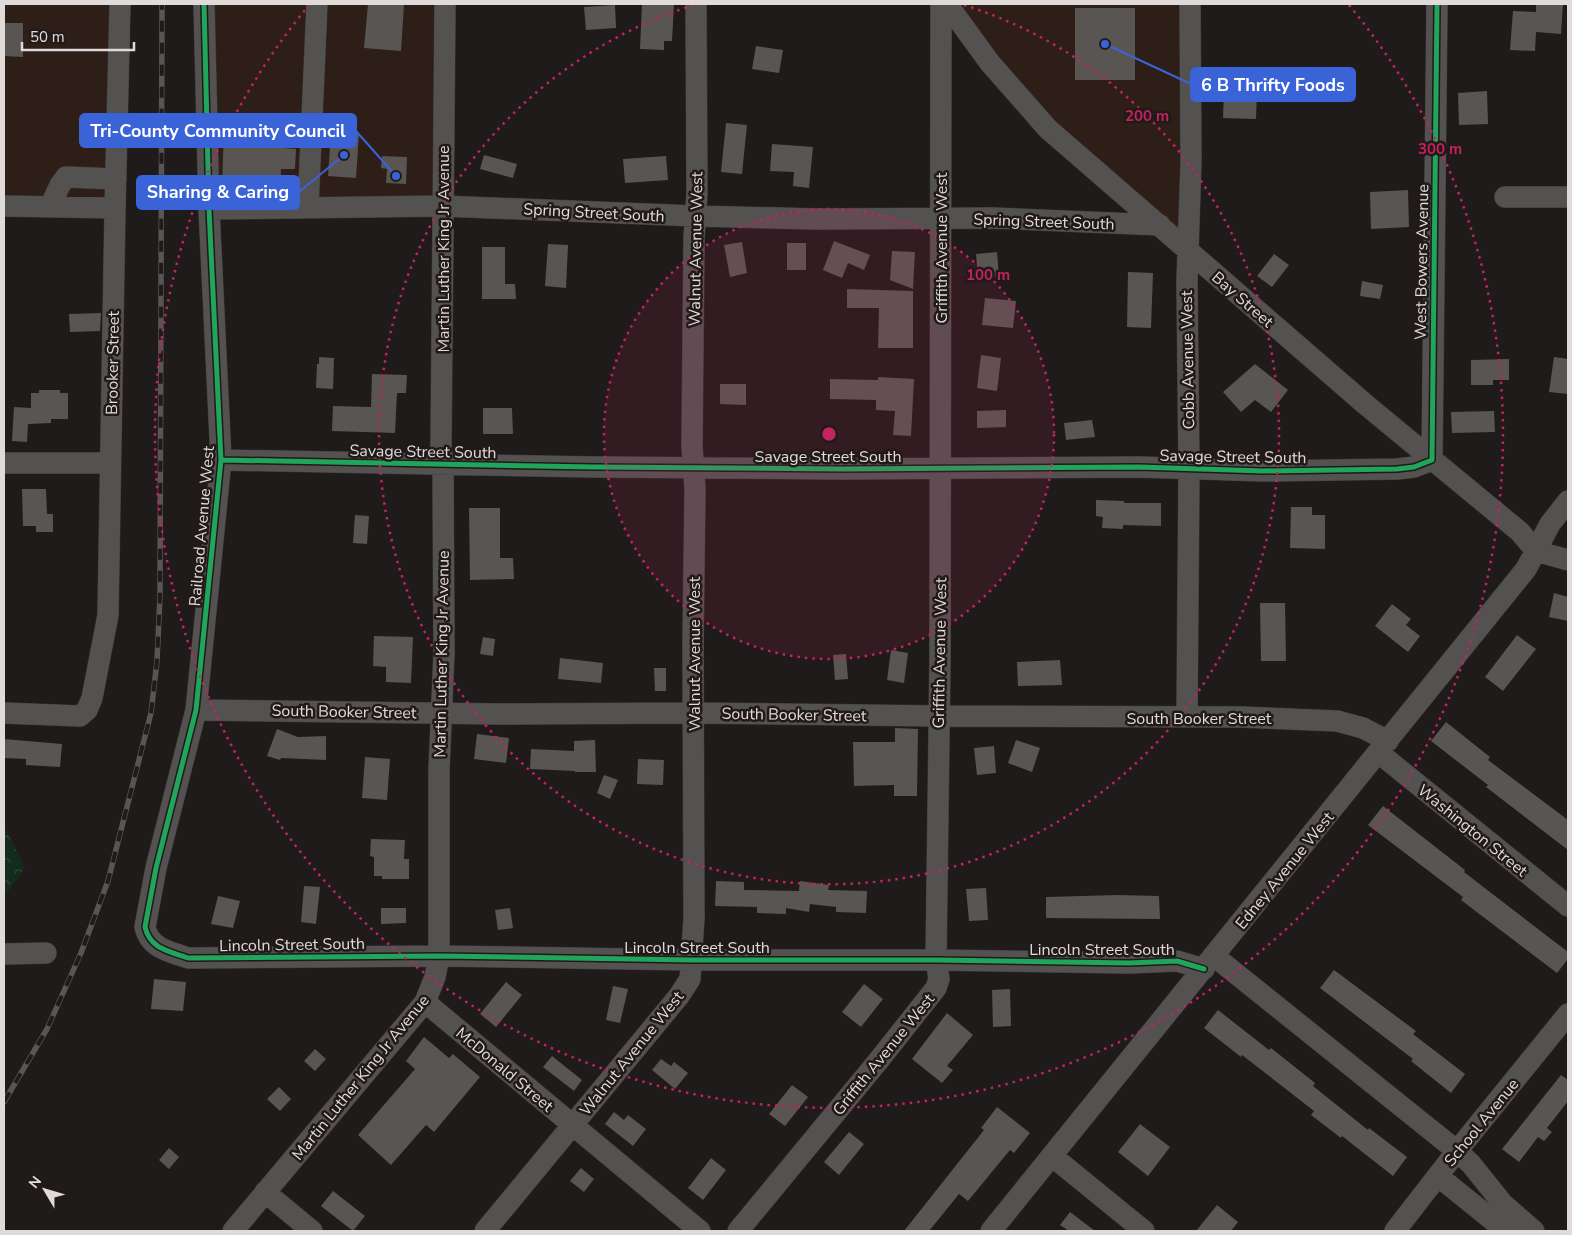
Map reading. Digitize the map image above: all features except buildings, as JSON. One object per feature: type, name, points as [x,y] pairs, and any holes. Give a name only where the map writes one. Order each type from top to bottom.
[{"type":"street","name":"Brooker Street","points":[[4,713],[80,716],[87,710],[92,698],[108,615],[120,4]]},
{"type":"street","name":"Railroad Avenue West","points":[[188,958],[152,943],[147,935],[146,927],[156,868],[196,710],[222,460],[208,209],[204,4]]},
{"type":"street","points":[[308,208],[317,4]]},
{"type":"street","name":"Martin Luther King Jr Avenue","points":[[232,1231],[425,1002],[435,977],[439,956],[439,770],[444,653],[443,466],[441,437],[445,4]]},
{"type":"street","name":"Walnut Avenue West","points":[[485,1231],[680,996],[690,979],[694,918],[695,489],[693,370],[697,194],[696,4]]},
{"type":"street","name":"Griffith Avenue West","points":[[738,1231],[879,1060],[936,988],[939,979],[936,960],[940,658],[941,4]]},
{"type":"street","name":"Bay Street","points":[[947,4],[990,63],[1048,128],[1365,404],[1520,532],[1536,551]]},
{"type":"street","name":"Cobb Avenue West","points":[[1187,717],[1189,469],[1186,281],[1191,162],[1190,4]]},
{"type":"street","name":"West Bowers Avenue","points":[[1432,460],[1437,4]]},
{"type":"street","points":[[50,207],[66,177],[116,179]]},
{"type":"street","points":[[1505,197],[1568,197]]},
{"type":"street","points":[[4,206],[115,208]]},
{"type":"street","name":"Spring Street South","points":[[208,209],[443,206],[696,216],[818,219],[993,218],[1160,225]]},
{"type":"street","name":"Savage Street South","points":[[222,460],[443,466],[842,469],[1139,467],[1263,471],[1397,469],[1414,467],[1432,460]]},
{"type":"street","points":[[4,463],[110,463]]},
{"type":"street","name":"Edney Avenue West","points":[[991,1231],[1526,569],[1550,524],[1568,501]]},
{"type":"street","points":[[1536,551],[1568,560]]},
{"type":"street","name":"South Booker Street","points":[[196,710],[500,714],[693,713],[1187,717],[1338,720],[1363,728],[1383,747]]},
{"type":"street","name":"Washington Street","points":[[1383,747],[1568,906]]},
{"type":"street","points":[[4,954],[46,953]]},
{"type":"street","name":"Lincoln Street South","points":[[188,958],[439,956],[1129,963],[1177,961],[1209,963],[1457,1151],[1471,1164],[1503,1204],[1534,1231]]},
{"type":"street","name":"McDonald Street","points":[[425,1002],[700,1231]]},
{"type":"street","name":"School Avenue","points":[[1396,1231],[1457,1151],[1568,1014]]},
{"type":"street","points":[[1052,1156],[1144,1231]]},
{"type":"street","points":[[1438,1176],[1506,1231]]},
{"type":"street","points":[[265,1192],[312,1231]]},
{"type":"shaded area","points":[[4,4],[112,4],[107,200],[4,198]]},
{"type":"shaded area","points":[[212,4],[436,4],[435,141],[432,197],[217,201]]},
{"type":"shaded area","points":[[957,4],[1182,4],[1180,234],[1101,165],[1020,87]]},
{"type":"green space","points":[[4,826],[25,868],[4,897]]},
{"type":"railway","points":[[4,1102],[47,1029],[81,953],[108,881],[151,713],[157,661],[160,596],[162,4]]},
{"type":"cycle path","points":[[204,4],[209,209],[221,460],[196,710],[156,868],[145,927],[151,940],[156,945],[188,958],[439,956],[1129,963],[1177,961],[1204,969]]},
{"type":"cycle path","points":[[221,460],[594,467],[842,469],[1139,467],[1263,471],[1397,469],[1414,467],[1432,460],[1437,4]]},
{"type":"place","name":"6 B Thrifty Foods","points":[[1105,44]]},
{"type":"place","name":"Sharing & Caring","points":[[344,155]]},
{"type":"place","name":"Tri-County Community Council","points":[[396,176]]}]
